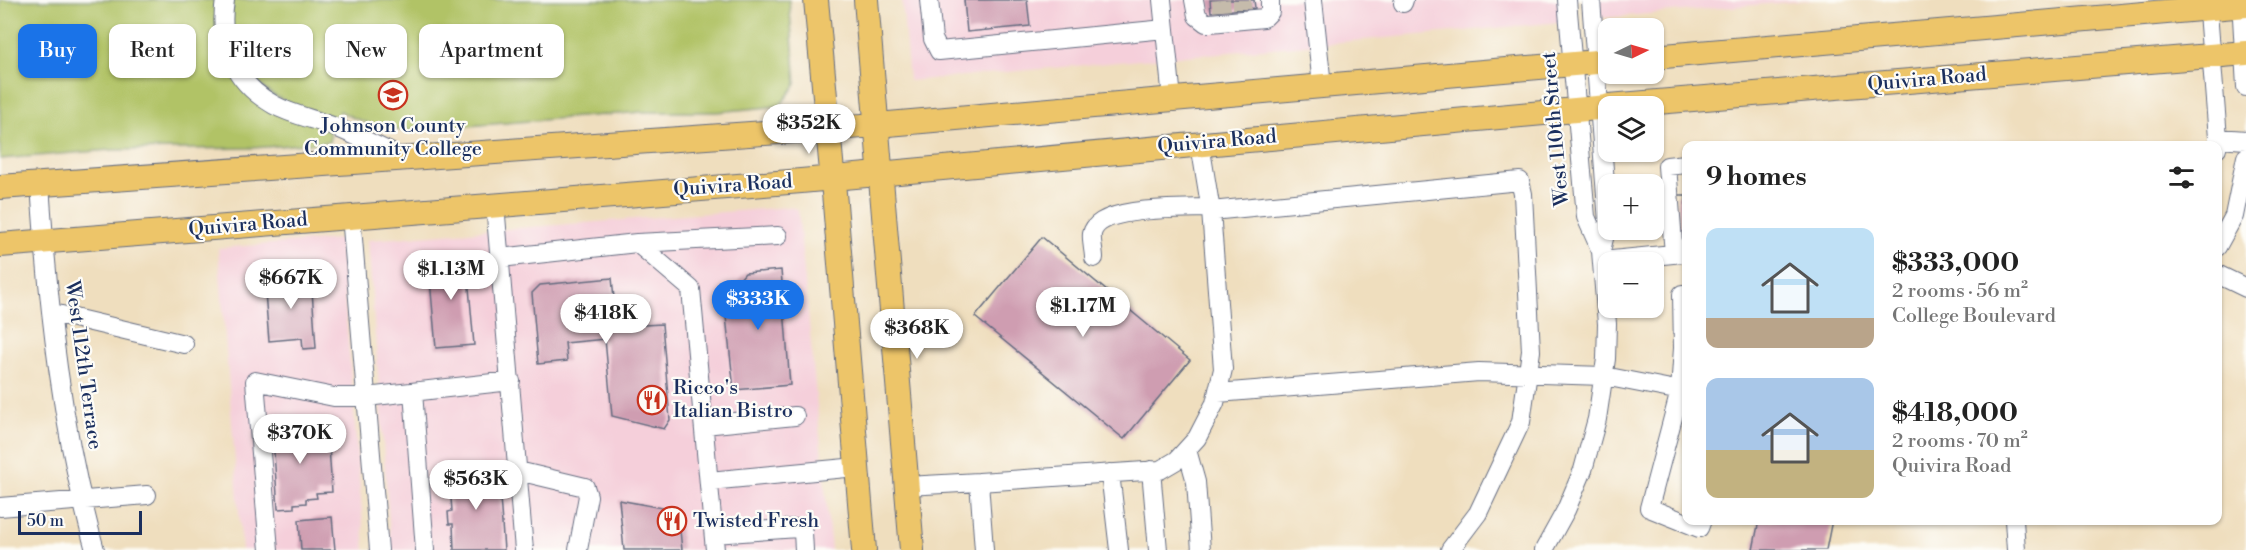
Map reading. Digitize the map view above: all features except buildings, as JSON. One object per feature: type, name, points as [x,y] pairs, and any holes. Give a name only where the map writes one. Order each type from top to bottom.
[{"type":"main road","points":[[816,0],[864,550]]},
{"type":"main road","points":[[866,0],[912,550]]},
{"type":"main road","points":[[1664,56],[2207,4],[2243,3]]},
{"type":"main road","name":"Quivira Road","points":[[1664,102],[2245,53]]},
{"type":"main road","points":[[0,187],[877,125],[1598,61]]},
{"type":"main road","name":"Quivira Road","points":[[0,245],[833,178],[1598,108]]},
{"type":"street","points":[[225,0],[223,39],[232,63],[251,90],[275,106],[335,127],[404,158]]},
{"type":"street","points":[[929,0],[933,39],[939,51],[1165,29]]},
{"type":"street","points":[[1162,0],[1172,99]]},
{"type":"street","points":[[1194,0],[1197,16],[1206,23],[1233,15],[1267,16],[1270,12],[1270,0]]},
{"type":"street","points":[[1313,0],[1322,86]]},
{"type":"street","name":"West 110th Street","points":[[1567,0],[1586,217],[1599,252]]},
{"type":"street","name":"West 110th Street","points":[[1591,0],[1598,39]]},
{"type":"street","points":[[2243,3],[2246,87]]},
{"type":"street","points":[[2207,4],[2218,141]]},
{"type":"street","points":[[2222,143],[2246,140]]},
{"type":"street","points":[[907,486],[1160,470],[1177,460],[1187,450],[1197,438],[1215,403],[1223,369],[1211,209],[1200,144]]},
{"type":"street","points":[[2222,238],[2234,216],[2246,157]]},
{"type":"street","name":"West 110th Street","points":[[1602,252],[1608,222],[1607,162]]},
{"type":"street","points":[[1664,254],[1680,254],[1667,165],[1682,164]]},
{"type":"street","points":[[1094,258],[1092,233],[1100,222],[1113,215],[1162,209],[1211,209],[1520,181],[1523,194],[1531,351],[1521,422],[1479,513],[1450,550]]},
{"type":"street","name":"West 112th Terrace","points":[[40,184],[44,243],[64,404],[82,502],[95,550]]},
{"type":"street","points":[[495,204],[524,550]]},
{"type":"street","points":[[351,216],[379,550]]},
{"type":"street","points":[[500,258],[637,243],[778,236]]},
{"type":"street","points":[[637,243],[691,289],[714,542],[798,528],[803,532],[804,550]]},
{"type":"street","points":[[2222,276],[2246,288]]},
{"type":"street","points":[[53,313],[184,344]]},
{"type":"street","name":"West 110th Street","points":[[1544,550],[1566,510],[1583,470],[1597,419],[1604,376],[1606,318]]},
{"type":"street","points":[[1218,393],[1479,372],[1604,376],[1682,391]]},
{"type":"street","points":[[269,550],[255,381],[334,397],[366,397],[510,381]]},
{"type":"street","points":[[413,392],[425,550]]},
{"type":"street","points":[[1682,394],[1649,508],[1682,521]]},
{"type":"street","points":[[704,425],[795,416]]},
{"type":"street","points":[[1187,450],[1196,482],[1201,550]]},
{"type":"street","points":[[709,481],[857,467]]},
{"type":"street","points":[[1151,470],[1158,550]]},
{"type":"street","points":[[518,471],[585,487],[588,496],[578,550]]},
{"type":"street","points":[[1110,473],[1119,550]]},
{"type":"street","points":[[979,482],[984,550]]},
{"type":"street","points":[[0,507],[147,495]]},
{"type":"street","points":[[2014,525],[2016,550]]},
{"type":"shaded area","points":[[902,0],[1560,0],[1562,22],[909,81]]},
{"type":"shaded area","points":[[1599,0],[1816,0],[1601,18]]},
{"type":"shaded area","points":[[788,207],[798,209],[831,550],[391,550],[368,240]]},
{"type":"shaded area","points":[[340,239],[365,550],[242,550],[218,248]]},
{"type":"green space","points":[[0,0],[218,0],[217,24],[208,24],[208,78],[242,78],[331,133],[329,142],[253,148],[110,150],[0,159]]},
{"type":"green space","points":[[233,0],[789,0],[796,84],[780,106],[716,112],[642,112],[405,131],[363,122],[340,111],[336,119],[300,107],[266,90],[253,78],[313,78],[313,24],[232,24]]},
{"type":"tunnel","points":[[1221,0],[1222,11]]},
{"type":"tunnel","points":[[1242,0],[1242,9]]},
{"type":"place","name":"Johnson County Community College","points":[[393,95]]},
{"type":"place","name":"Ricco's Italian Bistro","points":[[652,400]]},
{"type":"place","name":"Twisted Fresh","points":[[672,521]]}]
